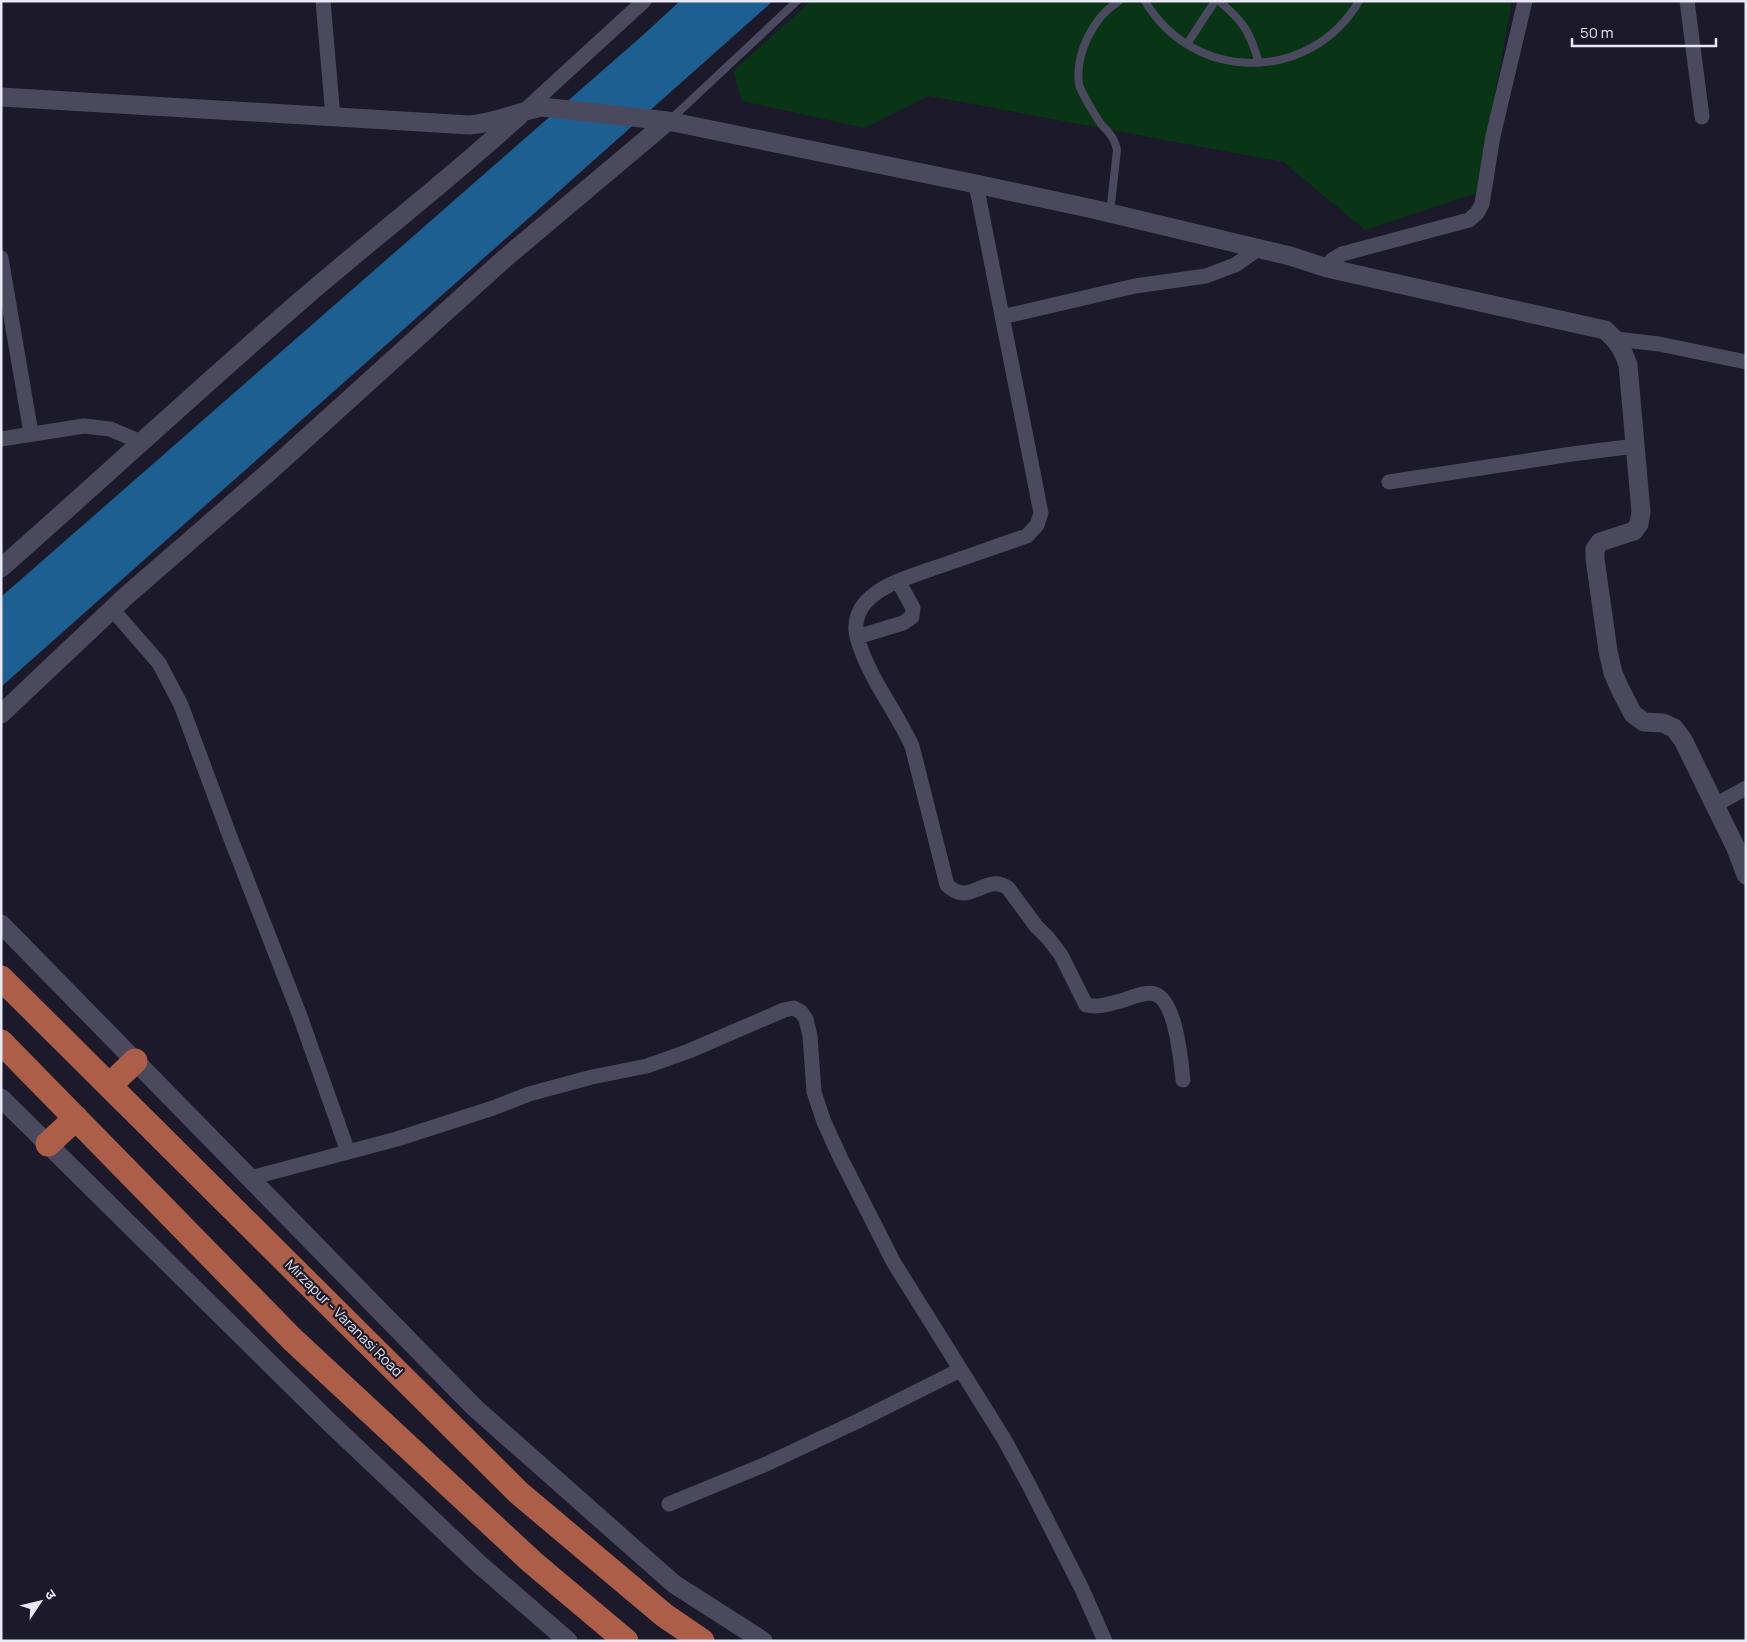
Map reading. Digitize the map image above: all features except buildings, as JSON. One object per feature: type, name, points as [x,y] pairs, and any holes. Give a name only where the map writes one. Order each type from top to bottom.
[{"type":"highway","name":"Mirzapur - Varanasi Road","points":[[1,978],[519,1493],[664,1615],[702,1641]]},
{"type":"highway","points":[[4,1045],[292,1339],[532,1562],[626,1641]]},
{"type":"highway","points":[[110,1086],[135,1061]]},
{"type":"highway","points":[[48,1144],[76,1118]]},
{"type":"street","points":[[323,1],[333,117]]},
{"type":"street","points":[[1,568],[299,302],[533,109],[644,1]]},
{"type":"street","points":[[1327,268],[1332,260],[1342,254],[1469,220],[1478,214],[1482,204],[1493,136],[1525,1]]},
{"type":"street","points":[[1687,1],[1702,117]]},
{"type":"street","points":[[1,97],[470,124],[483,124],[533,109],[660,120],[1110,213],[1290,256],[1327,268],[1605,330],[1616,339],[1622,348],[1628,365],[1641,512],[1639,524],[1634,531],[1600,542],[1595,548],[1596,568],[1613,673],[1633,714],[1644,722],[1663,723],[1674,728],[1683,740],[1735,846],[1746,875]]},
{"type":"street","points":[[1,714],[112,609],[270,471],[660,120]]},
{"type":"street","points":[[976,184],[1041,513],[1038,525],[1027,536],[898,581],[871,597],[859,611],[855,626],[856,637],[872,676],[903,726],[912,746],[947,885],[955,893],[964,894],[994,884],[1002,883],[1008,888],[1036,926],[1061,955],[1086,1005],[1106,1005],[1147,994],[1155,994],[1171,1012],[1178,1041],[1183,1080]]},
{"type":"street","points":[[1002,317],[1136,286],[1206,276],[1235,265],[1258,249]]},
{"type":"street","points":[[1,258],[31,433]]},
{"type":"street","points":[[1616,339],[1659,344],[1746,362]]},
{"type":"street","points":[[1,439],[84,426],[110,429],[141,442]]},
{"type":"street","points":[[1389,482],[1635,446]]},
{"type":"street","points":[[856,637],[903,623],[912,617],[913,608],[898,581]]},
{"type":"street","points":[[112,609],[158,663],[181,705],[300,1016],[348,1152]]},
{"type":"street","points":[[1715,805],[1746,788]]},
{"type":"street","points":[[1,924],[475,1408],[674,1584],[763,1641]]},
{"type":"street","points":[[250,1178],[450,1122],[530,1094],[592,1077],[647,1066],[689,1051],[784,1010],[794,1008],[801,1012],[806,1019],[810,1036],[814,1092],[828,1130],[894,1263],[1004,1439],[1029,1485],[1082,1589],[1105,1641]]},
{"type":"street","points":[[1,1098],[327,1420],[479,1564],[568,1641]]},
{"type":"street","points":[[669,1504],[798,1449],[960,1370]]},
{"type":"lane","points":[[660,120],[797,1]]},
{"type":"lane","points":[[1110,213],[1116,142],[1100,123],[1079,85],[1080,61],[1087,39],[1099,19],[1119,1]]},
{"type":"lane","points":[[1145,1],[1151,12],[1168,30],[1187,44],[1210,56],[1234,62],[1259,63],[1286,59],[1311,49],[1333,34],[1352,14],[1359,1]]},
{"type":"lane","points":[[1187,44],[1215,1]]},
{"type":"lane","points":[[1219,1],[1237,16],[1252,39],[1259,63]]},
{"type":"green space","points":[[811,1],[1512,1],[1477,193],[1365,230],[1283,162],[929,96],[865,128],[742,101],[733,71]]},
{"type":"water","points":[[680,1],[773,1],[1,687],[1,597]]}]
